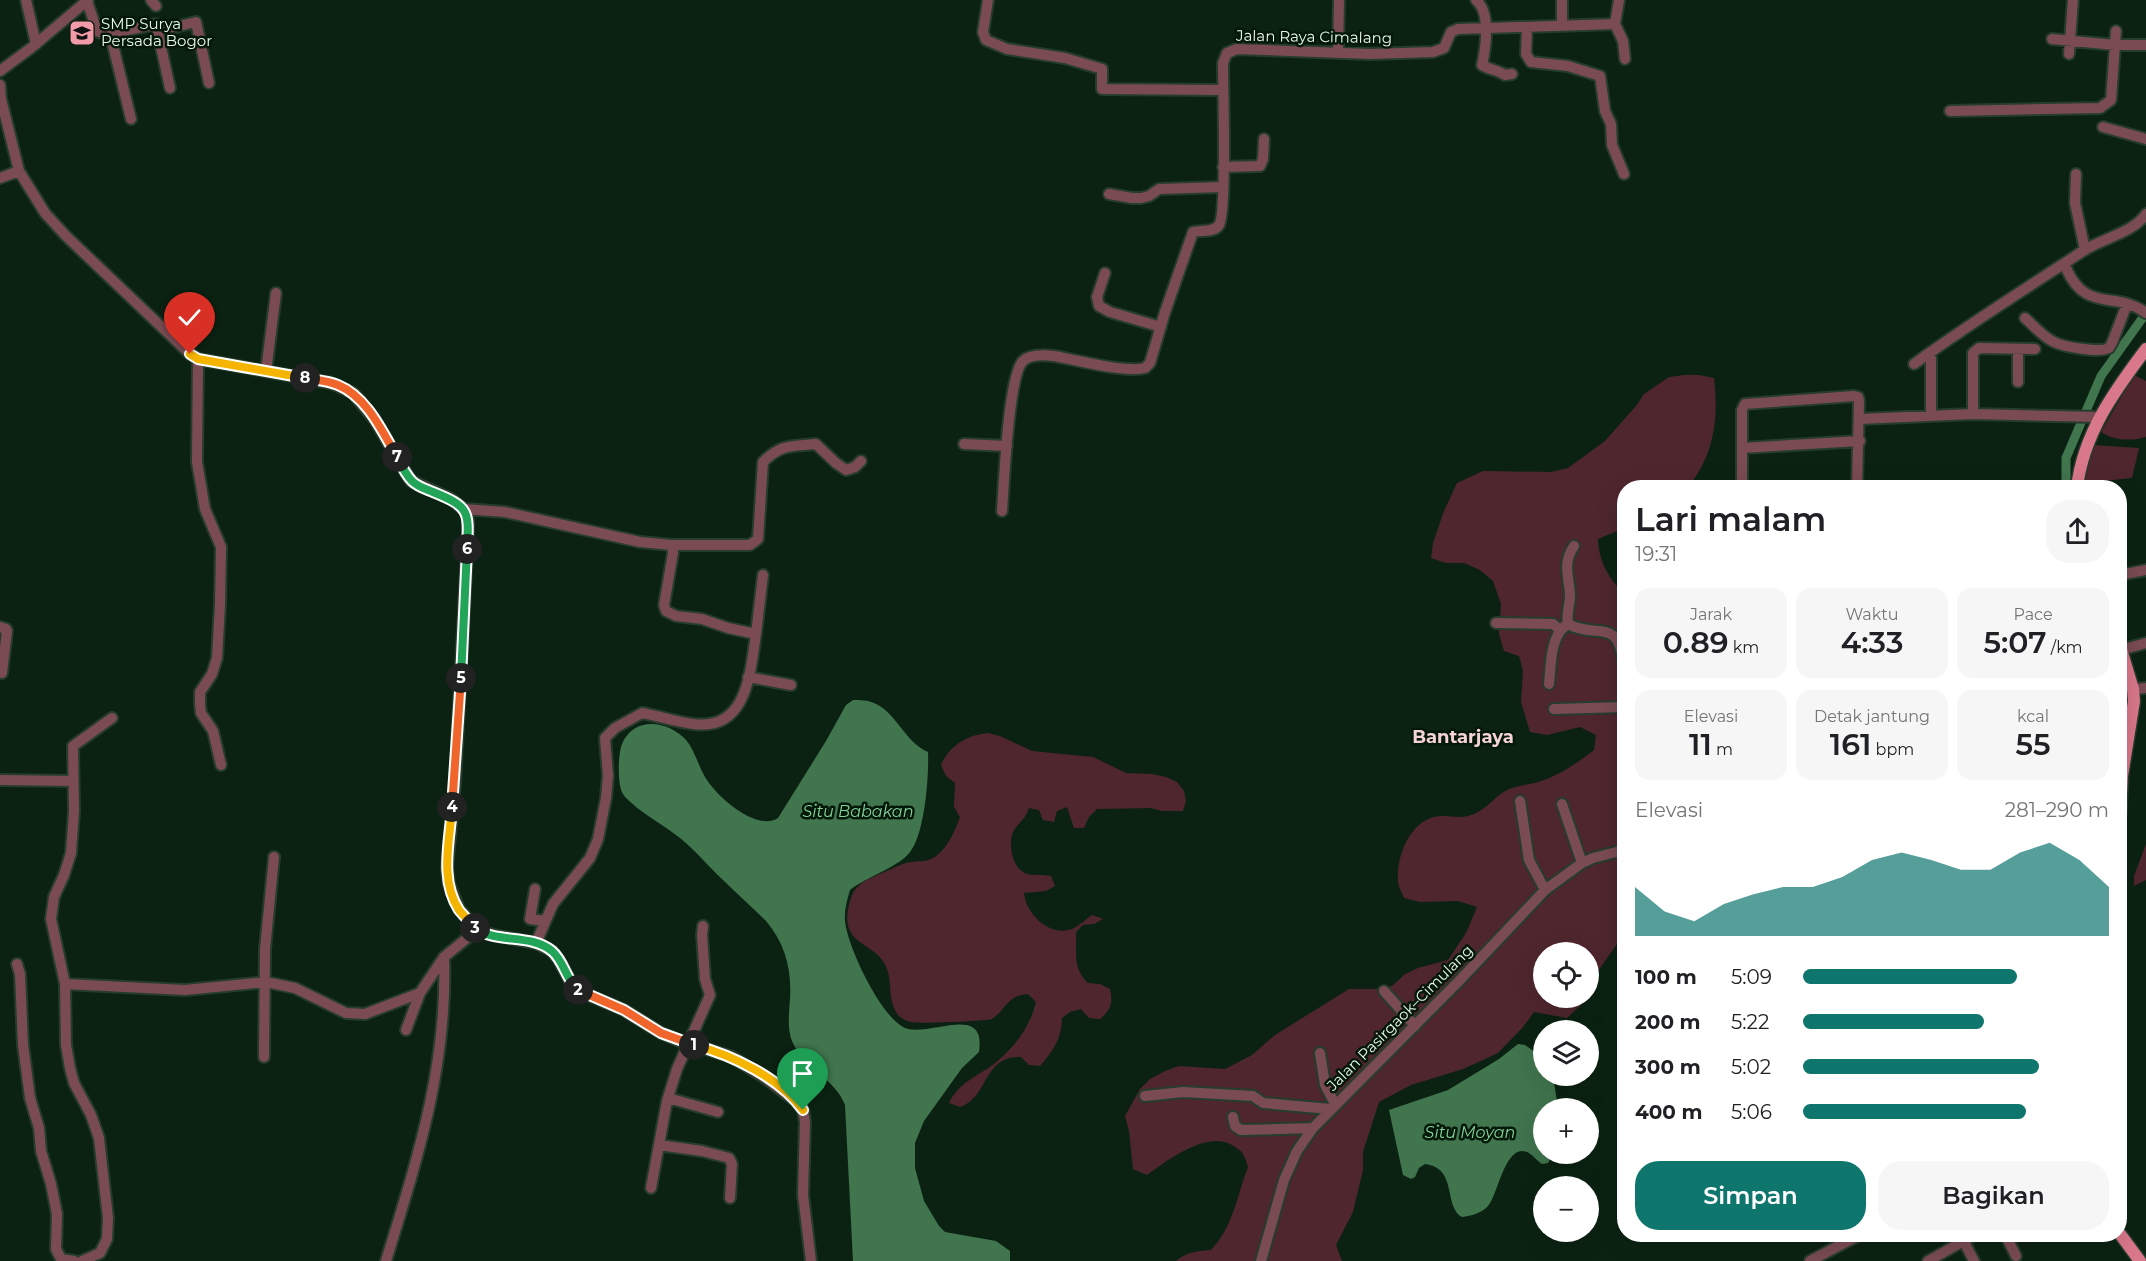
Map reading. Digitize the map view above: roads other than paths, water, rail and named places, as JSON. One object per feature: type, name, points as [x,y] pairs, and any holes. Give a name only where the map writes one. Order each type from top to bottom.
[{"type":"main road","points":[[2079,480],[2094,417],[2144,356]]},
{"type":"main road","points":[[2127,662],[2140,689],[2127,746]]},
{"type":"main road","points":[[2126,1242],[2140,1261]]},
{"type":"street","points":[[26,0],[36,44]]},
{"type":"street","points":[[988,0],[983,32],[986,40],[1007,49],[1065,58],[1102,69],[1102,89],[1222,90]]},
{"type":"street","points":[[1338,53],[1339,0]]},
{"type":"street","points":[[1476,0],[1484,8],[1486,43],[1482,65],[1485,68],[1496,69],[1505,75],[1512,74]]},
{"type":"street","points":[[1562,0],[1562,25]]},
{"type":"street","points":[[1619,0],[1616,24],[1623,41],[1625,59]]},
{"type":"street","points":[[2069,54],[2073,0]]},
{"type":"street","points":[[0,71],[88,1],[97,31],[108,34],[156,24],[170,88]]},
{"type":"street","points":[[158,31],[196,22],[209,83]]},
{"type":"street","name":"Jalan Raya Cimalang","points":[[1161,327],[1193,232],[1213,230],[1220,222],[1223,187],[1223,59],[1227,53],[1233,50],[1370,54],[1433,52],[1444,48],[1455,29],[1616,24]]},
{"type":"street","points":[[1527,28],[1526,54],[1531,62],[1568,66],[1600,76],[1605,111],[1611,124],[1612,145],[1624,174]]},
{"type":"street","points":[[1950,111],[2100,108],[2111,100],[2116,31]]},
{"type":"street","points":[[108,34],[111,37],[131,119]]},
{"type":"street","points":[[2052,39],[2115,45],[2146,45]]},
{"type":"street","points":[[0,85],[1,99],[19,171],[45,213],[65,235],[190,354],[198,359],[331,382],[353,393],[375,420],[411,481],[451,499],[464,509],[468,518],[468,532],[455,771],[447,868],[449,884],[459,909],[477,930],[536,943],[552,951],[572,984],[581,992],[624,1010],[661,1033],[715,1051],[747,1066],[797,1102],[803,1110],[805,1122],[803,1195],[812,1261]]},
{"type":"street","points":[[2103,127],[2146,139]]},
{"type":"street","points":[[1222,167],[1260,166],[1263,159],[1264,139]]},
{"type":"street","points":[[0,178],[19,171]]},
{"type":"street","points":[[2076,174],[2075,204],[2085,250]]},
{"type":"street","points":[[1109,194],[1141,198],[1159,189],[1223,187]]},
{"type":"street","points":[[1914,364],[1946,340],[2085,250],[2135,226],[2146,213]]},
{"type":"street","points":[[2066,268],[2074,284],[2082,291],[2093,297],[2127,304],[2144,311]]},
{"type":"street","points":[[1002,511],[1010,409],[1019,367],[1023,360],[1034,356],[1053,356],[1123,368],[1145,369],[1150,363],[1161,327],[1110,312],[1099,306],[1097,297],[1105,273]]},
{"type":"street","points":[[266,371],[276,293]]},
{"type":"street","points":[[2025,318],[2052,342],[2102,351],[2109,348],[2112,343],[2127,304]]},
{"type":"street","points":[[1973,414],[1973,353],[1975,350],[1979,348],[2035,348]]},
{"type":"street","points":[[2018,349],[2018,381]]},
{"type":"street","points":[[1931,358],[1931,416]]},
{"type":"street","points":[[198,359],[197,462],[205,509],[221,547],[217,658],[212,674],[200,692],[200,705],[201,713],[213,731],[221,765]]},
{"type":"street","points":[[1742,480],[1742,408],[1747,404],[1854,396],[1859,399],[1860,419],[1858,480]]},
{"type":"street","points":[[1860,419],[1973,414],[2094,417]]},
{"type":"street","points":[[1742,448],[1860,441]]},
{"type":"street","points":[[464,509],[505,512],[617,538],[672,545],[746,546],[758,539],[763,462],[774,451],[788,446],[816,444],[846,470],[855,467],[861,461]]},
{"type":"street","points":[[964,444],[1007,446]]},
{"type":"street","points":[[672,545],[673,553],[664,605],[666,611],[676,616],[702,619],[756,634]]},
{"type":"street","points":[[1549,684],[1555,640],[1564,627],[1570,595],[1566,564],[1574,546]]},
{"type":"street","points":[[2127,574],[2146,570]]},
{"type":"street","points":[[536,943],[553,904],[590,858],[598,840],[608,776],[604,743],[609,733],[642,713],[692,724],[711,724],[722,721],[739,705],[748,677],[756,634],[763,575]]},
{"type":"street","points":[[1496,623],[1552,624],[1602,630],[1617,639]]},
{"type":"street","points":[[0,627],[6,628],[7,631],[2,673]]},
{"type":"street","points":[[2127,647],[2146,643]]},
{"type":"street","points":[[748,677],[791,686]]},
{"type":"street","points":[[1554,709],[1617,707]]},
{"type":"street","points":[[82,1261],[100,1253],[107,1239],[108,1218],[98,1132],[69,1068],[66,1045],[65,984],[51,920],[54,897],[71,853],[73,746],[112,718]]},
{"type":"street","points":[[0,780],[74,781]]},
{"type":"street","points":[[1520,801],[1529,860],[1545,890]]},
{"type":"street","points":[[1562,804],[1582,863]]},
{"type":"street","name":"Jalan Pasirgaok–Cimulang","points":[[1261,1261],[1284,1180],[1296,1151],[1313,1128],[1415,1026],[1545,890],[1582,863],[1617,852]]},
{"type":"street","points":[[264,1057],[265,949],[274,857]]},
{"type":"street","points":[[535,889],[530,919],[545,921]]},
{"type":"street","points":[[651,1188],[668,1098],[677,1069],[711,995],[705,979],[703,926]]},
{"type":"street","points":[[406,1030],[420,993],[444,957],[477,930]]},
{"type":"street","points":[[386,1261],[421,1146],[434,1088],[445,1012],[444,957]]},
{"type":"street","points":[[17,964],[20,974],[22,1045],[30,1098],[39,1128],[41,1151],[57,1214],[56,1249],[61,1259],[74,1261]]},
{"type":"street","points":[[65,984],[185,990],[266,982],[295,988],[346,1013],[356,1015],[365,1014],[420,993]]},
{"type":"street","points":[[1384,991],[1415,1026]]},
{"type":"street","points":[[1144,1096],[1183,1092],[1253,1096],[1263,1103],[1332,1107],[1325,1085],[1320,1053]]},
{"type":"street","points":[[668,1098],[718,1112]]},
{"type":"street","points":[[1233,1117],[1235,1126],[1241,1130],[1313,1128]]},
{"type":"street","points":[[659,1145],[702,1151],[729,1158],[732,1164],[730,1198]]},
{"type":"street","points":[[1810,1261],[1846,1242]]},
{"type":"street","points":[[1928,1261],[1956,1242]]},
{"type":"street","points":[[1964,1242],[1974,1261]]},
{"type":"street","points":[[2009,1242],[2016,1256]]},
{"type":"water","name":"Situ Babakan","points":[[853,700],[876,704],[890,714],[913,742],[928,752],[928,762],[923,818],[915,843],[905,857],[850,890],[845,913],[847,933],[868,982],[898,1024],[915,1030],[959,1024],[972,1027],[977,1032],[980,1041],[979,1052],[962,1068],[924,1121],[915,1143],[915,1168],[924,1201],[945,1232],[996,1241],[1010,1251],[1010,1261],[853,1261],[845,1105],[834,1087],[804,1059],[792,1041],[789,1026],[790,978],[786,957],[778,938],[766,921],[692,848],[636,807],[625,797],[621,789],[620,755],[627,735],[643,725],[661,725],[686,740],[710,785],[737,810],[759,820],[769,821],[778,818],[846,705]]},
{"type":"water","name":"Situ Moyan","points":[[1518,1044],[1525,1045],[1533,1051],[1533,1086],[1555,1086],[1556,1098],[1533,1098],[1533,1156],[1519,1151],[1513,1155],[1488,1206],[1476,1214],[1462,1217],[1456,1212],[1442,1172],[1435,1167],[1425,1164],[1411,1179],[1403,1175],[1389,1110],[1448,1090],[1499,1059]]},
{"type":"waterway","points":[[2066,480],[2066,458],[2101,376],[2146,313]]},
{"type":"place","name":"SMP Surya Persada Bogor","points":[[82,33]]},
{"type":"district","name":"Bantarjaya","points":[[1463,737]]}]
